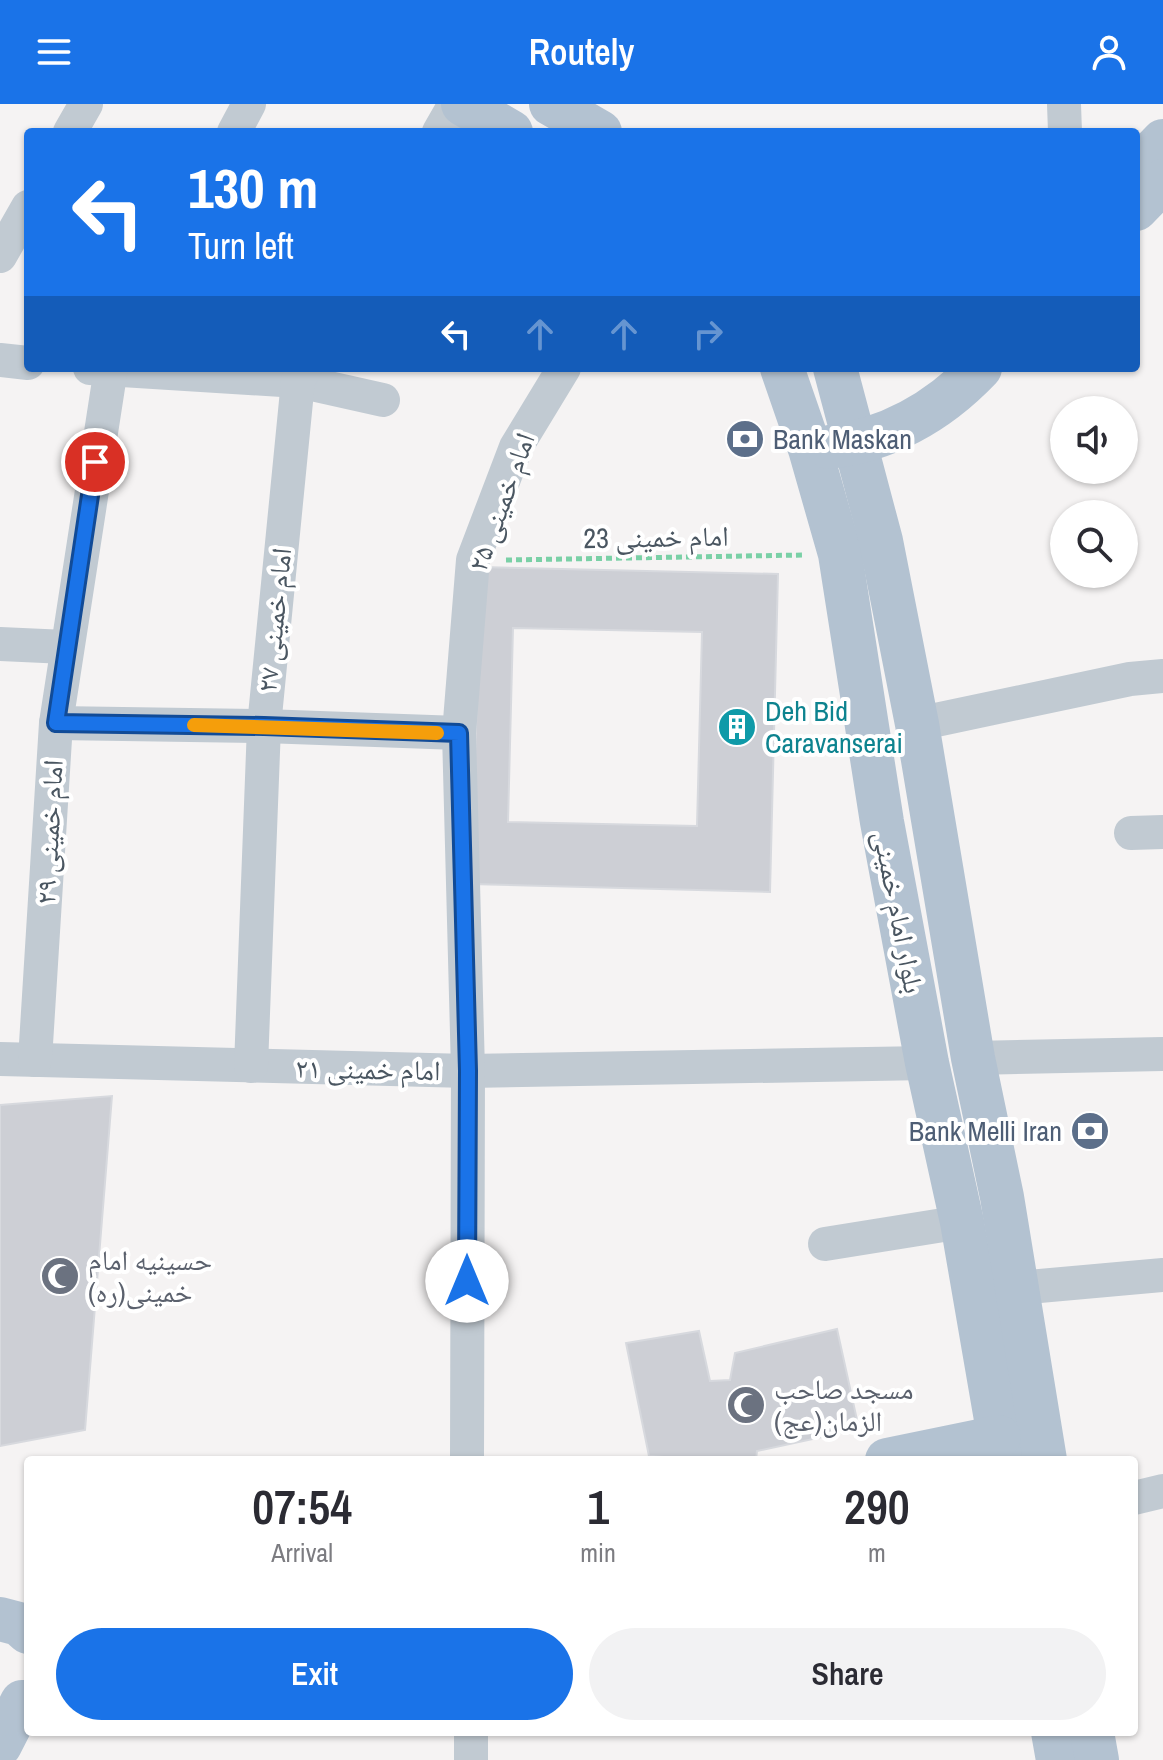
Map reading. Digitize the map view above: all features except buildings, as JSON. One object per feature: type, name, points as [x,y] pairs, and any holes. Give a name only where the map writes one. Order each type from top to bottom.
[{"type":"main road","points":[[463,104],[504,128]]},
{"type":"main road","points":[[551,104],[595,121]]},
{"type":"main road","points":[[1140,165],[1163,141]]},
{"type":"main road","points":[[1140,205],[1163,181]]},
{"type":"main road","name":"بلوار امام خمینی","points":[[783,372],[810,449],[840,554],[882,822],[927,1063],[962,1222],[1001,1448]]},
{"type":"main road","name":"بلوار امام خمینی","points":[[836,372],[881,541],[917,724],[973,1058],[1002,1197],[1044,1456]]},
{"type":"main road","points":[[810,449],[857,444],[916,420],[975,372]]},
{"type":"main road","points":[[882,822],[931,811]]},
{"type":"main road","points":[[925,1456],[1001,1448]]},
{"type":"main road","points":[[0,1745],[17,1702]]},
{"type":"main road","points":[[1060,1754],[1086,1736]]},
{"type":"street","points":[[72,128],[86,104]]},
{"type":"street","points":[[236,128],[249,104]]},
{"type":"street","points":[[441,128],[455,104]]},
{"type":"street","points":[[1064,104],[1065,128]]},
{"type":"street","points":[[0,256],[24,214]]},
{"type":"street","points":[[0,360],[24,363]]},
{"type":"street","name":"امام خمینی ۲۹","points":[[35,1060],[56,723],[103,372]]},
{"type":"street","points":[[202,372],[302,375],[383,400]]},
{"type":"street","name":"امام خمینی ۲۵","points":[[467,1456],[468,1071],[459,733],[473,560],[516,447],[562,372]]},
{"type":"street","name":"امام خمینی ۲۷","points":[[251,1066],[264,726],[302,375]]},
{"type":"street","points":[[0,644],[66,647]]},
{"type":"street","points":[[917,724],[1130,679],[1163,676]]},
{"type":"street","points":[[56,723],[459,733]]},
{"type":"street","points":[[973,1058],[1163,1054]]},
{"type":"street","name":"امام خمینی ۲۱","points":[[0,1059],[468,1071],[927,1063]]},
{"type":"street","points":[[825,1244],[962,1222]]},
{"type":"street","points":[[1017,1288],[1163,1275]]},
{"type":"street","points":[[1138,1497],[1163,1491]]},
{"type":"street","points":[[471,1736],[471,1760]]},
{"type":"path","name":"امام خمینی 23","points":[[473,560],[840,554]]},
{"type":"slow traffic","points":[[194,725],[437,733]]},
{"type":"place","name":"Bank Maskan","points":[[745,439]]},
{"type":"place","name":"Deh Bid Caravanserai","points":[[737,727]]},
{"type":"place","name":"Bank Melli Iran","points":[[1090,1131]]},
{"type":"place","name":"حسینیه امام خمینی(ره)","points":[[60,1276]]},
{"type":"place","name":"مسجد صاحب الزمان(عج)","points":[[746,1405]]},
{"type":"route","points":[[95,462],[56,723],[459,733],[468,1071],[467,1281]]}]
